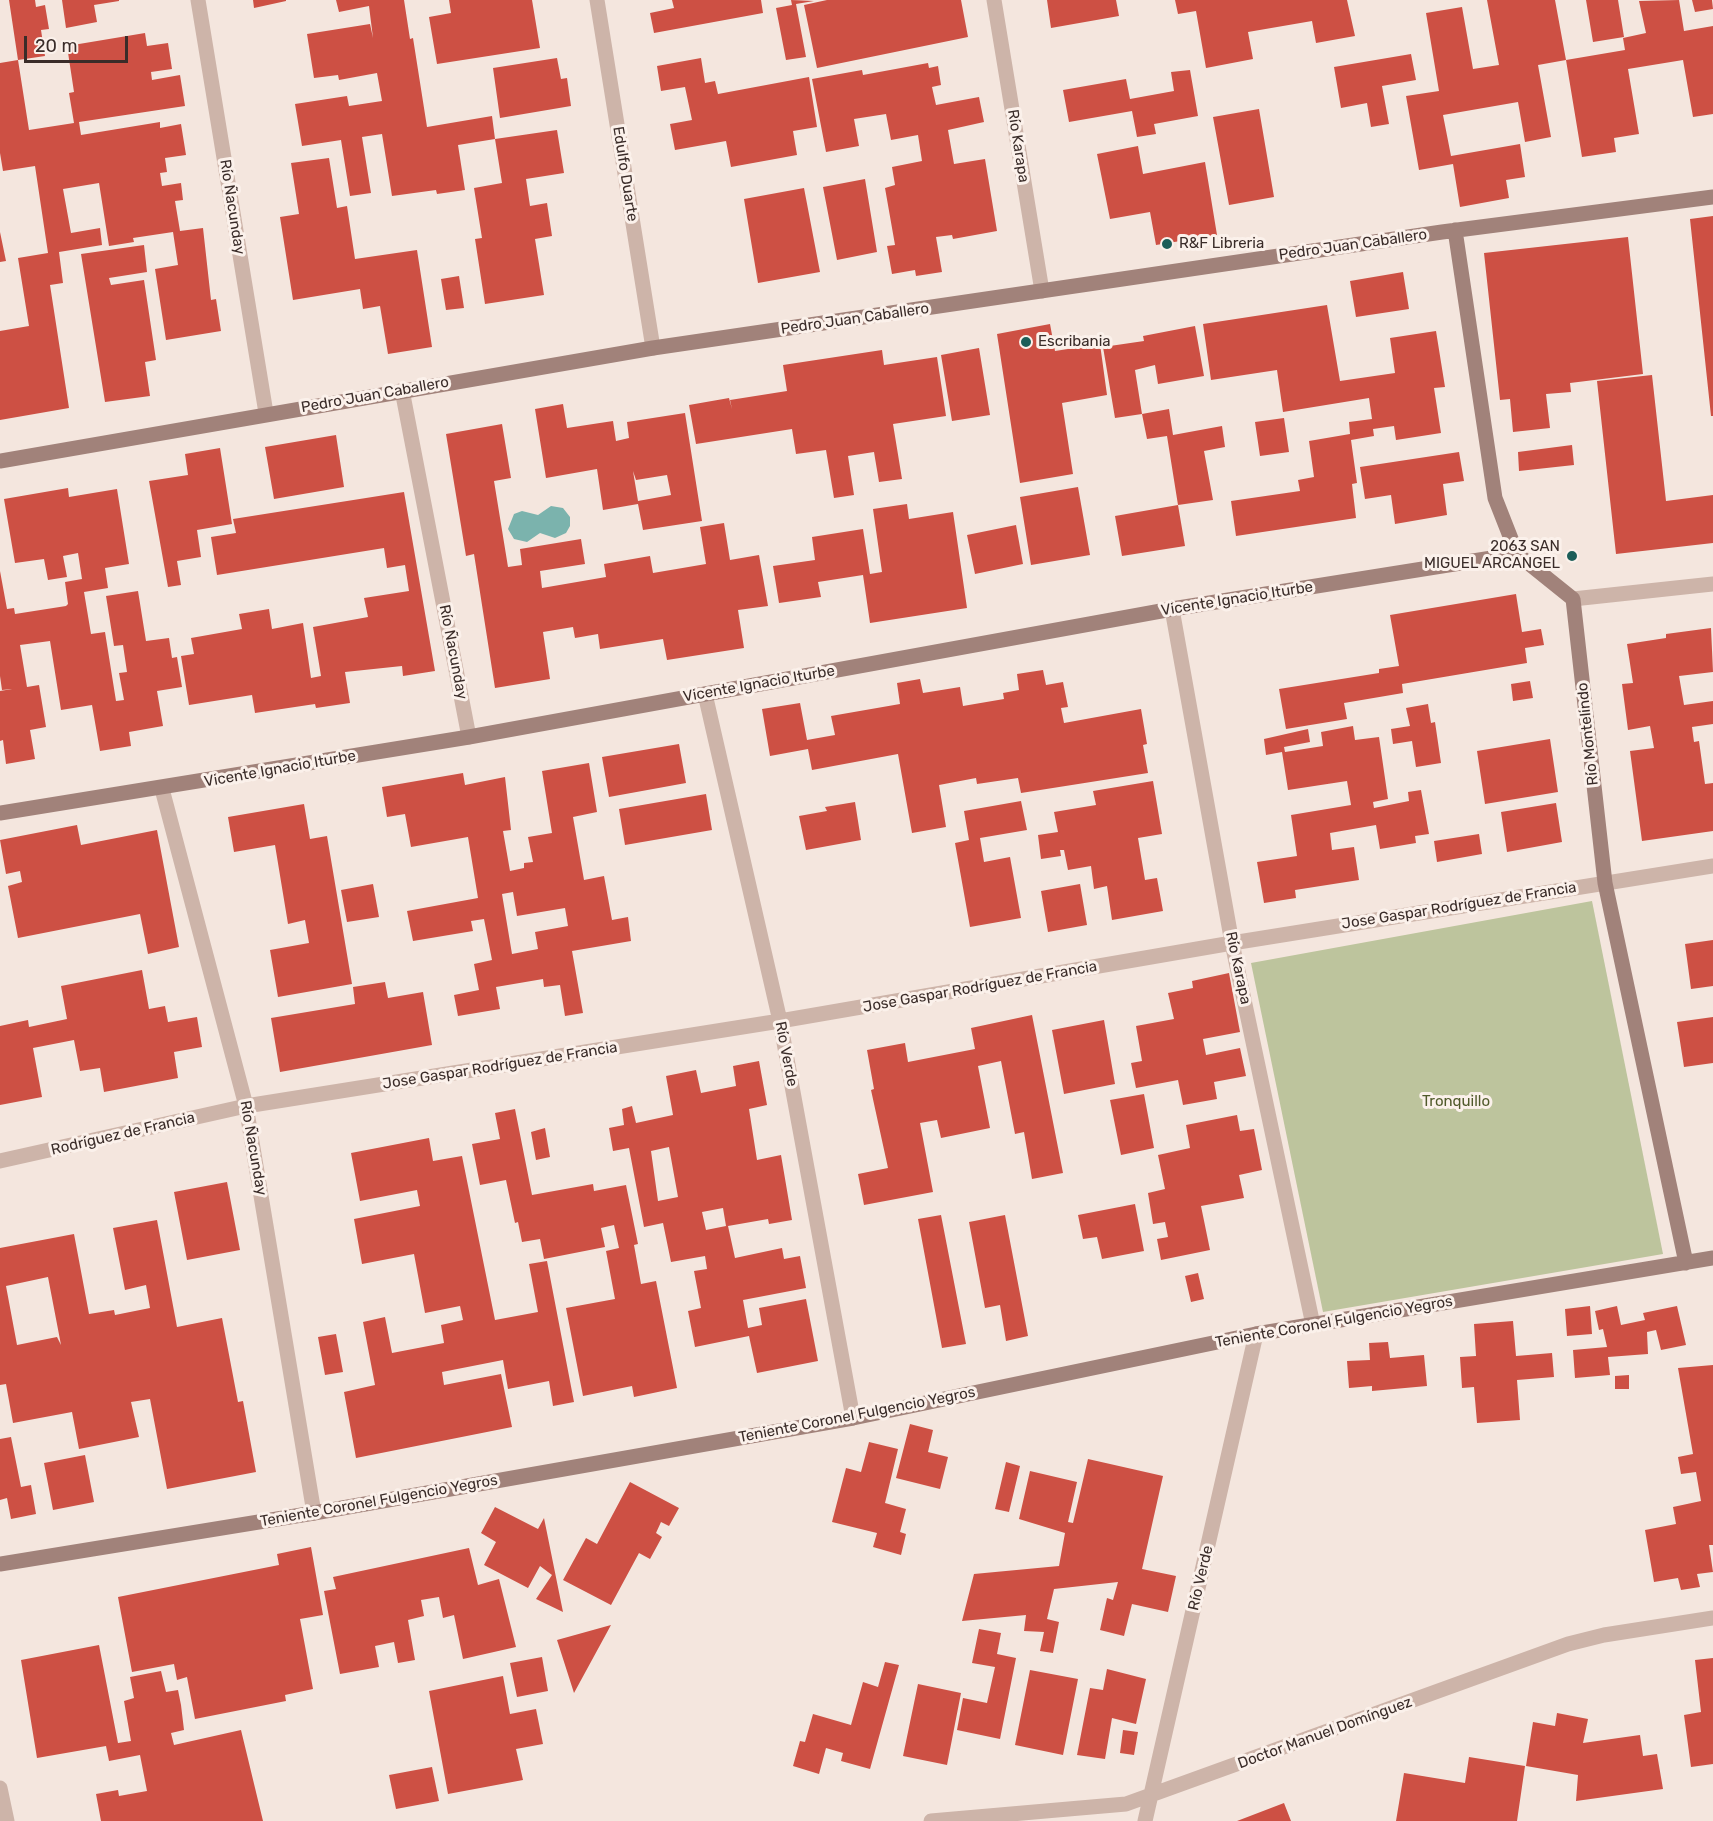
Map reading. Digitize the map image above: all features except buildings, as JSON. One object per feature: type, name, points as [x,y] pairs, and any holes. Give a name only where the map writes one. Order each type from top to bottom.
[{"type":"street","name":"Río Ñacunday","points":[[198,0],[266,413]]},
{"type":"street","name":"Edulfo Duarte","points":[[597,0],[652,348]]},
{"type":"street","name":"Río Karapa","points":[[994,0],[1041,291]]},
{"type":"street","name":"Pedro Juan Caballero","points":[[0,461],[266,413],[652,348],[1455,230],[1713,196]]},
{"type":"street","points":[[1455,230],[1495,498],[1517,554],[1573,599],[1713,584]]},
{"type":"street","name":"Río Ñacunday","points":[[402,390],[469,737]]},
{"type":"street","name":"Vicente Ignacio Iturbe","points":[[0,813],[162,789],[469,737],[1172,609],[1517,554]]},
{"type":"street","name":"Río Montelindo","points":[[1573,599],[1605,883],[1686,1263]]},
{"type":"street","name":"Río Karapa","points":[[1172,609],[1232,943],[1313,1325]]},
{"type":"street","name":"Río Verde","points":[[705,693],[780,1022],[853,1418]]},
{"type":"street","name":"Río Ñacunday","points":[[162,789],[246,1106],[315,1513]]},
{"type":"street","name":"Jose Gaspar Rodríguez de Francia","points":[[246,1106],[780,1022],[1232,943],[1713,866]]},
{"type":"street","name":"Rodríguez de Francia","points":[[0,1161],[246,1106]]},
{"type":"street","name":"Teniente Coronel Fulgencio Yegros","points":[[0,1564],[315,1513],[853,1418],[1256,1334],[1713,1258]]},
{"type":"street","name":"Río Verde","points":[[1145,1821],[1256,1334]]},
{"type":"street","name":"Doctor Manuel Domínguez","points":[[931,1821],[1113,1805],[1152,1796],[1568,1644],[1604,1635],[1713,1618]]},
{"type":"street","points":[[0,1788],[7,1821]]},
{"type":"green space","name":"Tronquillo","points":[[1592,901],[1663,1254],[1323,1312],[1251,963]]},
{"type":"water","points":[[551,506],[563,508],[570,517],[570,526],[566,533],[555,538],[540,533],[527,542],[514,539],[508,529],[514,514],[522,511],[538,515]]},
{"type":"place","name":"R&F Libreria","points":[[1167,244]]},
{"type":"place","name":"Escribania","points":[[1026,342]]},
{"type":"place","name":"2063 SAN MIGUEL ARCANGEL","points":[[1572,556]]}]
